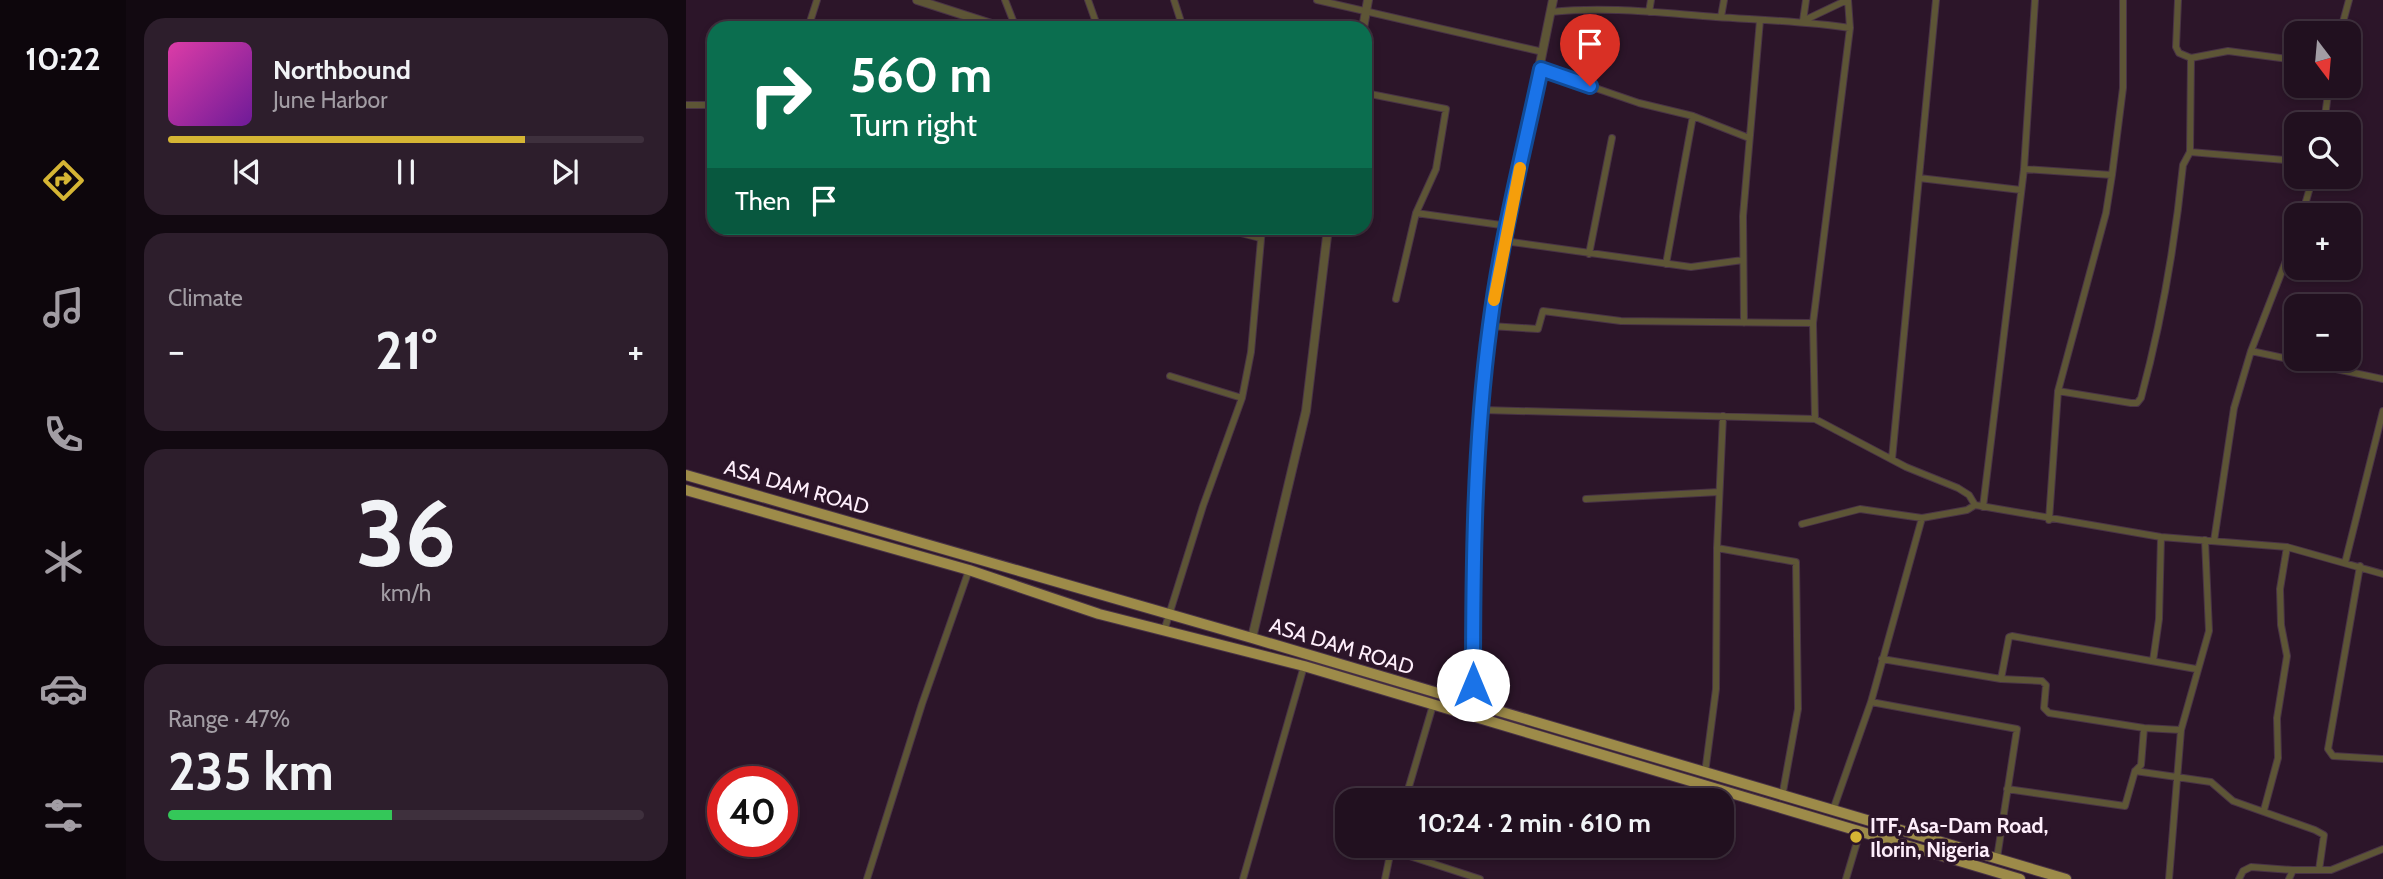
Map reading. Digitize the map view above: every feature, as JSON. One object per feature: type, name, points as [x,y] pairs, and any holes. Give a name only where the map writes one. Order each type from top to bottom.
[{"type":"main road","name":"ASA DAM ROAD","points":[[686,475],[1168,616],[1252,638],[1474,706],[2066,879]]},
{"type":"main road","name":"ASA DAM ROAD","points":[[686,490],[969,570],[1099,614],[1304,666],[2021,879]]},
{"type":"main road","points":[[1926,851],[1931,840]]},
{"type":"street","points":[[810,21],[817,0]]},
{"type":"street","points":[[917,0],[983,21]]},
{"type":"street","points":[[1005,0],[1013,21]]},
{"type":"street","points":[[1088,0],[1096,21]]},
{"type":"street","points":[[1174,0],[1182,21]]},
{"type":"street","points":[[1317,0],[1544,52]]},
{"type":"street","points":[[1364,21],[1368,0]]},
{"type":"street","points":[[1474,706],[1474,531],[1490,326],[1504,241],[1553,0]]},
{"type":"street","points":[[1649,12],[1651,0]]},
{"type":"street","points":[[1721,17],[1724,0]]},
{"type":"street","points":[[1803,21],[1806,0]]},
{"type":"street","points":[[1803,21],[1848,0],[1850,28],[1813,323],[1815,419]]},
{"type":"street","points":[[1892,459],[1936,0]]},
{"type":"street","points":[[1983,507],[2024,169],[2035,0]]},
{"type":"street","points":[[2049,520],[2058,391],[2106,213],[2112,176],[2123,88],[2123,0]]},
{"type":"street","points":[[2178,0],[2176,47],[2179,53],[2191,58],[2228,51],[2284,58]]},
{"type":"street","points":[[2343,21],[2349,0]]},
{"type":"street","points":[[1551,12],[1584,9],[1649,12],[1803,21],[1850,28]]},
{"type":"street","points":[[1744,323],[1743,261],[1749,138],[1760,20]]},
{"type":"street","points":[[2058,391],[2131,403],[2140,401],[2160,327],[2173,258],[2183,165],[2190,152],[2191,58]]},
{"type":"street","points":[[1541,69],[1639,103],[1693,116],[1749,138]]},
{"type":"street","points":[[1372,94],[1446,108],[1436,169],[1416,213],[1396,299]]},
{"type":"street","points":[[686,105],[707,105]]},
{"type":"street","points":[[1666,264],[1693,116]]},
{"type":"street","points":[[1589,254],[1612,138]]},
{"type":"street","points":[[2190,152],[2284,160]]},
{"type":"street","points":[[2024,169],[2112,176]]},
{"type":"street","points":[[1919,178],[2021,190]]},
{"type":"street","points":[[1416,213],[1508,226]]},
{"type":"street","points":[[1248,235],[1259,238]]},
{"type":"street","points":[[1164,631],[1242,398],[1251,352],[1260,235]]},
{"type":"street","points":[[1252,638],[1306,411],[1327,235]]},
{"type":"street","points":[[1504,241],[1691,267],[1743,261]]},
{"type":"street","points":[[2214,541],[2234,408],[2251,351],[2284,266]]},
{"type":"street","points":[[1490,326],[1538,329],[1543,311],[1621,321],[1813,323]]},
{"type":"street","points":[[2251,351],[2383,379]]},
{"type":"street","points":[[1170,376],[1242,398]]},
{"type":"street","points":[[1483,411],[1815,419],[1892,459],[1958,488],[1969,495],[1975,505],[2049,520],[2161,537],[2287,547],[2383,574]]},
{"type":"street","points":[[2345,562],[2383,411]]},
{"type":"street","points":[[1705,773],[1716,689],[1717,548],[1723,416]]},
{"type":"street","points":[[1586,499],[1719,492]]},
{"type":"street","points":[[1802,524],[1860,509],[1922,517],[1967,510],[1975,505]]},
{"type":"street","points":[[1833,810],[1871,702],[1922,517]]},
{"type":"street","points":[[2153,661],[2159,619],[2161,537]]},
{"type":"street","points":[[2169,879],[2181,730],[2196,669],[2209,631],[2205,540]]},
{"type":"street","points":[[2264,810],[2278,758],[2277,718],[2287,656],[2281,625],[2280,589],[2287,547]]},
{"type":"street","points":[[1717,548],[1796,562],[1798,709],[1782,797]]},
{"type":"street","points":[[2360,566],[2328,749],[2333,755],[2383,760]]},
{"type":"street","points":[[867,879],[922,704],[969,570]]},
{"type":"street","points":[[2001,679],[2008,637],[2012,636],[2196,669]]},
{"type":"street","points":[[1882,659],[2001,679],[2045,682],[2044,708],[2049,713],[2144,728],[2181,730]]},
{"type":"street","points":[[1243,879],[1304,666]]},
{"type":"street","points":[[1871,702],[2017,729],[1997,858]]},
{"type":"street","points":[[1409,788],[1433,705]]},
{"type":"street","points":[[2007,789],[2126,806],[2134,771],[2141,765],[2144,728]]},
{"type":"street","points":[[2134,771],[2177,776],[2217,785],[2233,801],[2264,810],[2324,835],[2319,870]]},
{"type":"street","points":[[1846,879],[1860,832]]},
{"type":"street","points":[[2239,879],[2243,871],[2251,867],[2331,870],[2383,849]]},
{"type":"street","points":[[1384,879],[1389,858]]},
{"type":"street","points":[[1416,858],[1461,876],[1480,879]]},
{"type":"street","points":[[2289,879],[2293,870]]},
{"type":"slow traffic","points":[[1494,300],[1520,168]]},
{"type":"place","name":"ITF, Asa-Dam Road, Ilorin, Nigeria","points":[[1856,837]]},
{"type":"route","points":[[1473,685],[1474,531],[1490,326],[1504,241],[1541,69],[1590,86]]}]
